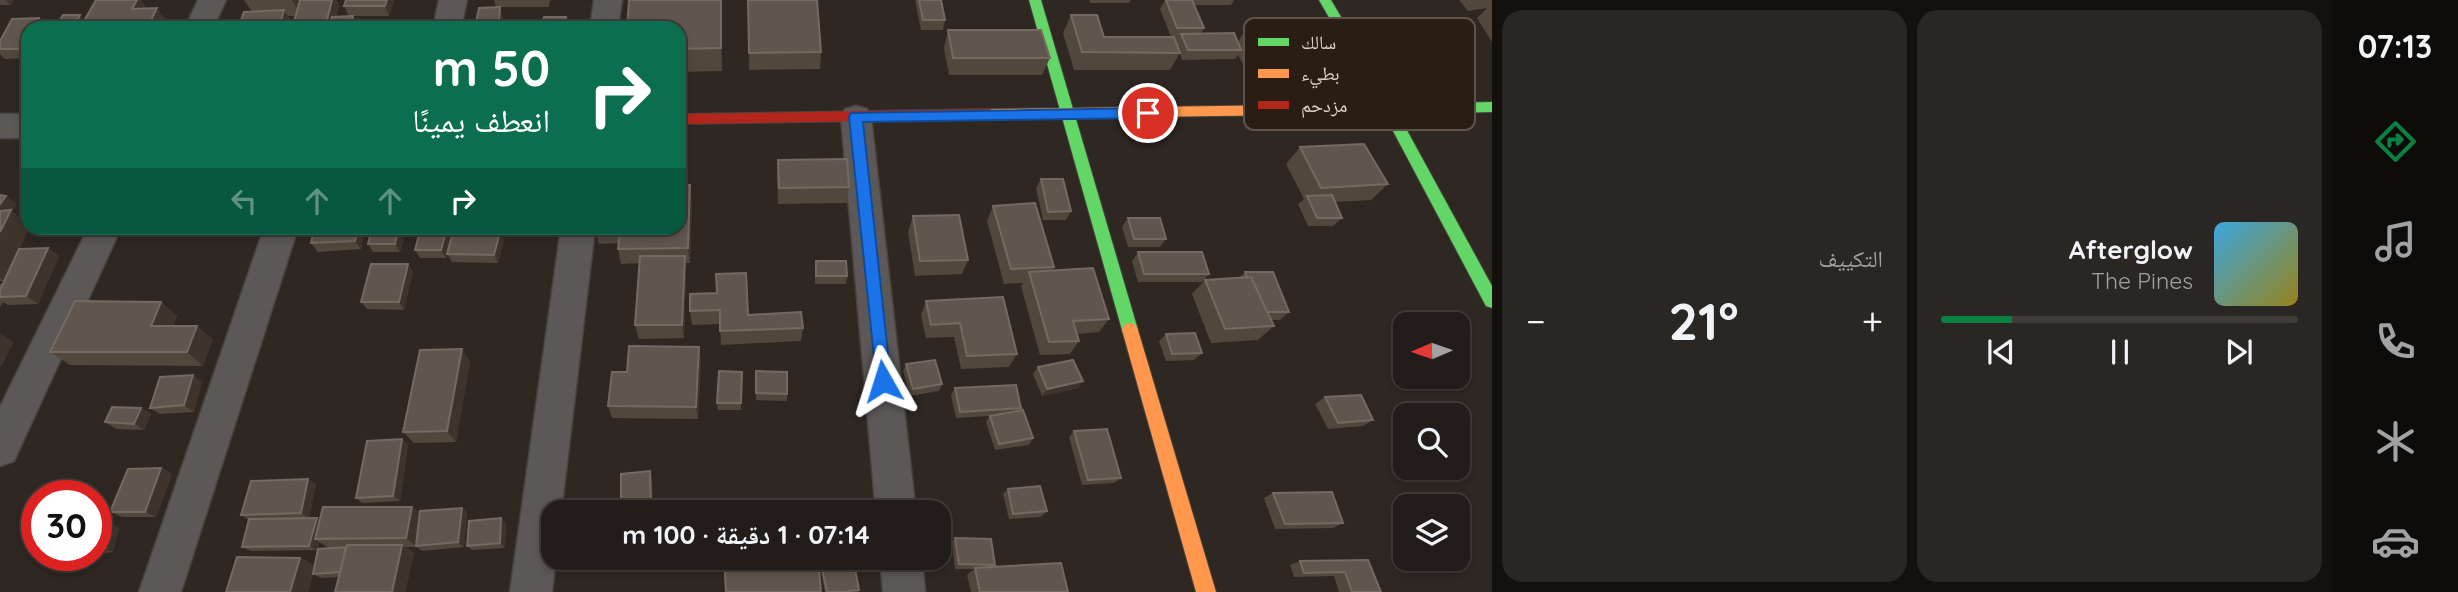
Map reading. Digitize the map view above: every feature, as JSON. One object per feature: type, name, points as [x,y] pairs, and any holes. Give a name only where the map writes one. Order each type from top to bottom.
[{"type":"street","points":[[202,21],[212,0]]},
{"type":"street","points":[[448,21],[453,0]]},
{"type":"street","points":[[605,21],[607,0]]},
{"type":"street","points":[[1035,0],[1206,592]]},
{"type":"street","points":[[1325,0],[1336,18]]},
{"type":"street","points":[[686,120],[1244,111]]},
{"type":"street","points":[[856,117],[895,500]]},
{"type":"street","points":[[0,126],[21,126]]},
{"type":"street","points":[[1400,130],[1492,301]]},
{"type":"street","points":[[0,448],[101,235]]},
{"type":"street","points":[[160,592],[279,235]]},
{"type":"street","points":[[531,592],[577,235]]},
{"type":"street","points":[[902,570],[904,592]]},
{"type":"building","points":[[96,0],[137,0],[132,9],[157,8],[150,21],[84,21]]},
{"type":"building","points":[[300,0],[332,0],[327,20],[294,21]]},
{"type":"building","points":[[346,0],[387,0],[385,6],[344,6]]},
{"type":"building","points":[[629,0],[721,0],[721,48],[686,49],[686,21],[628,21]]},
{"type":"building","points":[[748,0],[817,0],[821,52],[749,53]]},
{"type":"building","points":[[919,0],[941,0],[945,20],[923,20]]},
{"type":"building","points":[[1166,0],[1192,0],[1204,28],[1177,28]]},
{"type":"building","points":[[500,7],[499,21],[476,21],[479,8]]},
{"type":"building","points":[[284,10],[281,21],[241,21],[244,12]]},
{"type":"building","points":[[63,15],[80,15],[77,21],[59,21]]},
{"type":"building","points":[[1071,15],[1097,15],[1104,37],[1174,37],[1180,53],[1082,52]]},
{"type":"building","points":[[353,16],[352,21],[331,21],[332,17]]},
{"type":"building","points":[[544,17],[566,17],[565,21],[543,21]]},
{"type":"building","points":[[39,18],[38,21],[21,21],[21,49],[0,49],[0,41],[12,19]]},
{"type":"building","points":[[948,30],[1041,30],[1050,58],[953,58]]},
{"type":"building","points":[[1234,33],[1241,50],[1188,50],[1181,34]]},
{"type":"building","points":[[1364,144],[1388,184],[1321,188],[1300,147]]},
{"type":"building","points":[[847,159],[849,187],[779,188],[778,160]]},
{"type":"building","points":[[1041,179],[1063,179],[1071,211],[1048,212]]},
{"type":"building","points":[[686,185],[690,185],[688,248],[618,249],[619,235],[686,235]]},
{"type":"building","points":[[1332,195],[1342,218],[1317,218],[1307,196]]},
{"type":"building","points":[[1035,203],[1054,267],[1011,269],[993,206]]},
{"type":"building","points":[[11,210],[0,232],[0,211]]},
{"type":"building","points":[[959,215],[968,260],[920,261],[913,216]]},
{"type":"building","points":[[1128,218],[1160,218],[1166,239],[1134,239]]},
{"type":"building","points":[[313,235],[356,235],[355,241],[311,243]]},
{"type":"building","points":[[370,235],[397,235],[395,244],[368,244]]},
{"type":"building","points":[[419,235],[445,235],[441,250],[415,250]]},
{"type":"building","points":[[452,235],[499,235],[494,255],[447,254]]},
{"type":"building","points":[[48,248],[26,296],[0,297],[0,290],[19,249]]},
{"type":"building","points":[[1138,252],[1202,252],[1209,274],[1144,274]]},
{"type":"building","points":[[640,256],[685,256],[682,325],[635,325]]},
{"type":"building","points":[[816,261],[846,261],[847,276],[816,276]]},
{"type":"building","points":[[371,264],[408,264],[399,302],[361,302]]},
{"type":"building","points":[[1093,268],[1109,319],[1073,321],[1079,341],[1049,342],[1029,272]]},
{"type":"building","points":[[1245,272],[1273,272],[1289,312],[1267,312],[1251,277],[1247,278]]},
{"type":"building","points":[[746,273],[748,315],[801,312],[803,328],[720,331],[720,310],[690,311],[690,294],[717,293],[716,274]]},
{"type":"building","points":[[1251,277],[1274,326],[1225,329],[1205,280]]},
{"type":"building","points":[[1003,297],[1017,354],[967,356],[960,323],[931,325],[926,301]]},
{"type":"building","points":[[75,301],[161,302],[151,326],[197,326],[187,352],[50,352]]},
{"type":"building","points":[[1195,333],[1202,353],[1172,354],[1166,334]]},
{"type":"building","points":[[629,346],[699,347],[696,407],[608,406],[612,372],[627,372]]},
{"type":"building","points":[[462,349],[447,431],[403,432],[420,350]]},
{"type":"building","points":[[935,360],[942,384],[913,389],[906,364]]},
{"type":"building","points":[[1073,360],[1083,381],[1047,389],[1038,367]]},
{"type":"building","points":[[719,371],[742,372],[741,403],[717,403]]},
{"type":"building","points":[[756,371],[787,372],[787,394],[756,393]]},
{"type":"building","points":[[193,375],[184,405],[150,408],[160,377]]},
{"type":"building","points":[[1016,385],[1021,408],[960,412],[955,388]]},
{"type":"building","points":[[1361,395],[1373,420],[1338,423],[1325,397]]},
{"type":"building","points":[[112,407],[141,408],[134,424],[105,422]]},
{"type":"building","points":[[1023,410],[1033,438],[999,444],[990,416]]},
{"type":"building","points":[[1107,429],[1121,478],[1088,480],[1074,431]]},
{"type":"building","points":[[402,439],[393,496],[356,498],[367,441]]},
{"type":"building","points":[[161,468],[145,512],[112,512],[128,469]]},
{"type":"building","points":[[650,471],[651,500],[621,500],[621,474]]},
{"type":"building","points":[[308,479],[301,513],[241,515],[251,481]]},
{"type":"building","points":[[1040,486],[1047,511],[1013,514],[1008,489]]},
{"type":"building","points":[[1332,492],[1343,523],[1285,524],[1273,493]]},
{"type":"building","points":[[323,507],[412,507],[406,538],[315,539]]},
{"type":"building","points":[[462,508],[458,542],[416,546],[420,511]]},
{"type":"building","points":[[317,518],[309,546],[242,547],[249,519]]},
{"type":"building","points":[[501,518],[500,543],[467,546],[469,521]]},
{"type":"building","points":[[955,538],[991,539],[995,565],[959,564]]},
{"type":"building","points":[[347,545],[402,545],[392,592],[335,592]]},
{"type":"building","points":[[346,547],[340,572],[313,574],[318,549]]},
{"type":"building","points":[[237,557],[300,558],[290,592],[226,592]]},
{"type":"building","points":[[1368,560],[1381,592],[1352,592],[1345,572],[1304,573],[1300,561]]},
{"type":"building","points":[[1061,563],[1068,592],[980,592],[975,568]]},
{"type":"building","points":[[725,570],[819,570],[821,592],[726,592]]},
{"type":"building","points":[[822,570],[855,570],[859,590],[827,592]]},
{"type":"traffic: fast","points":[[1035,0],[1130,330]]},
{"type":"traffic: fast","points":[[1325,0],[1336,18]]},
{"type":"traffic: fast","points":[[1475,107],[1492,107]]},
{"type":"traffic: fast","points":[[1400,130],[1492,301]]},
{"type":"traffic: slow","points":[[990,114],[1244,111]]},
{"type":"traffic: slow","points":[[1130,330],[1206,592]]},
{"type":"traffic: jam","points":[[686,119],[990,114]]},
{"type":"route","points":[[883,381],[856,117],[1148,113]]}]
